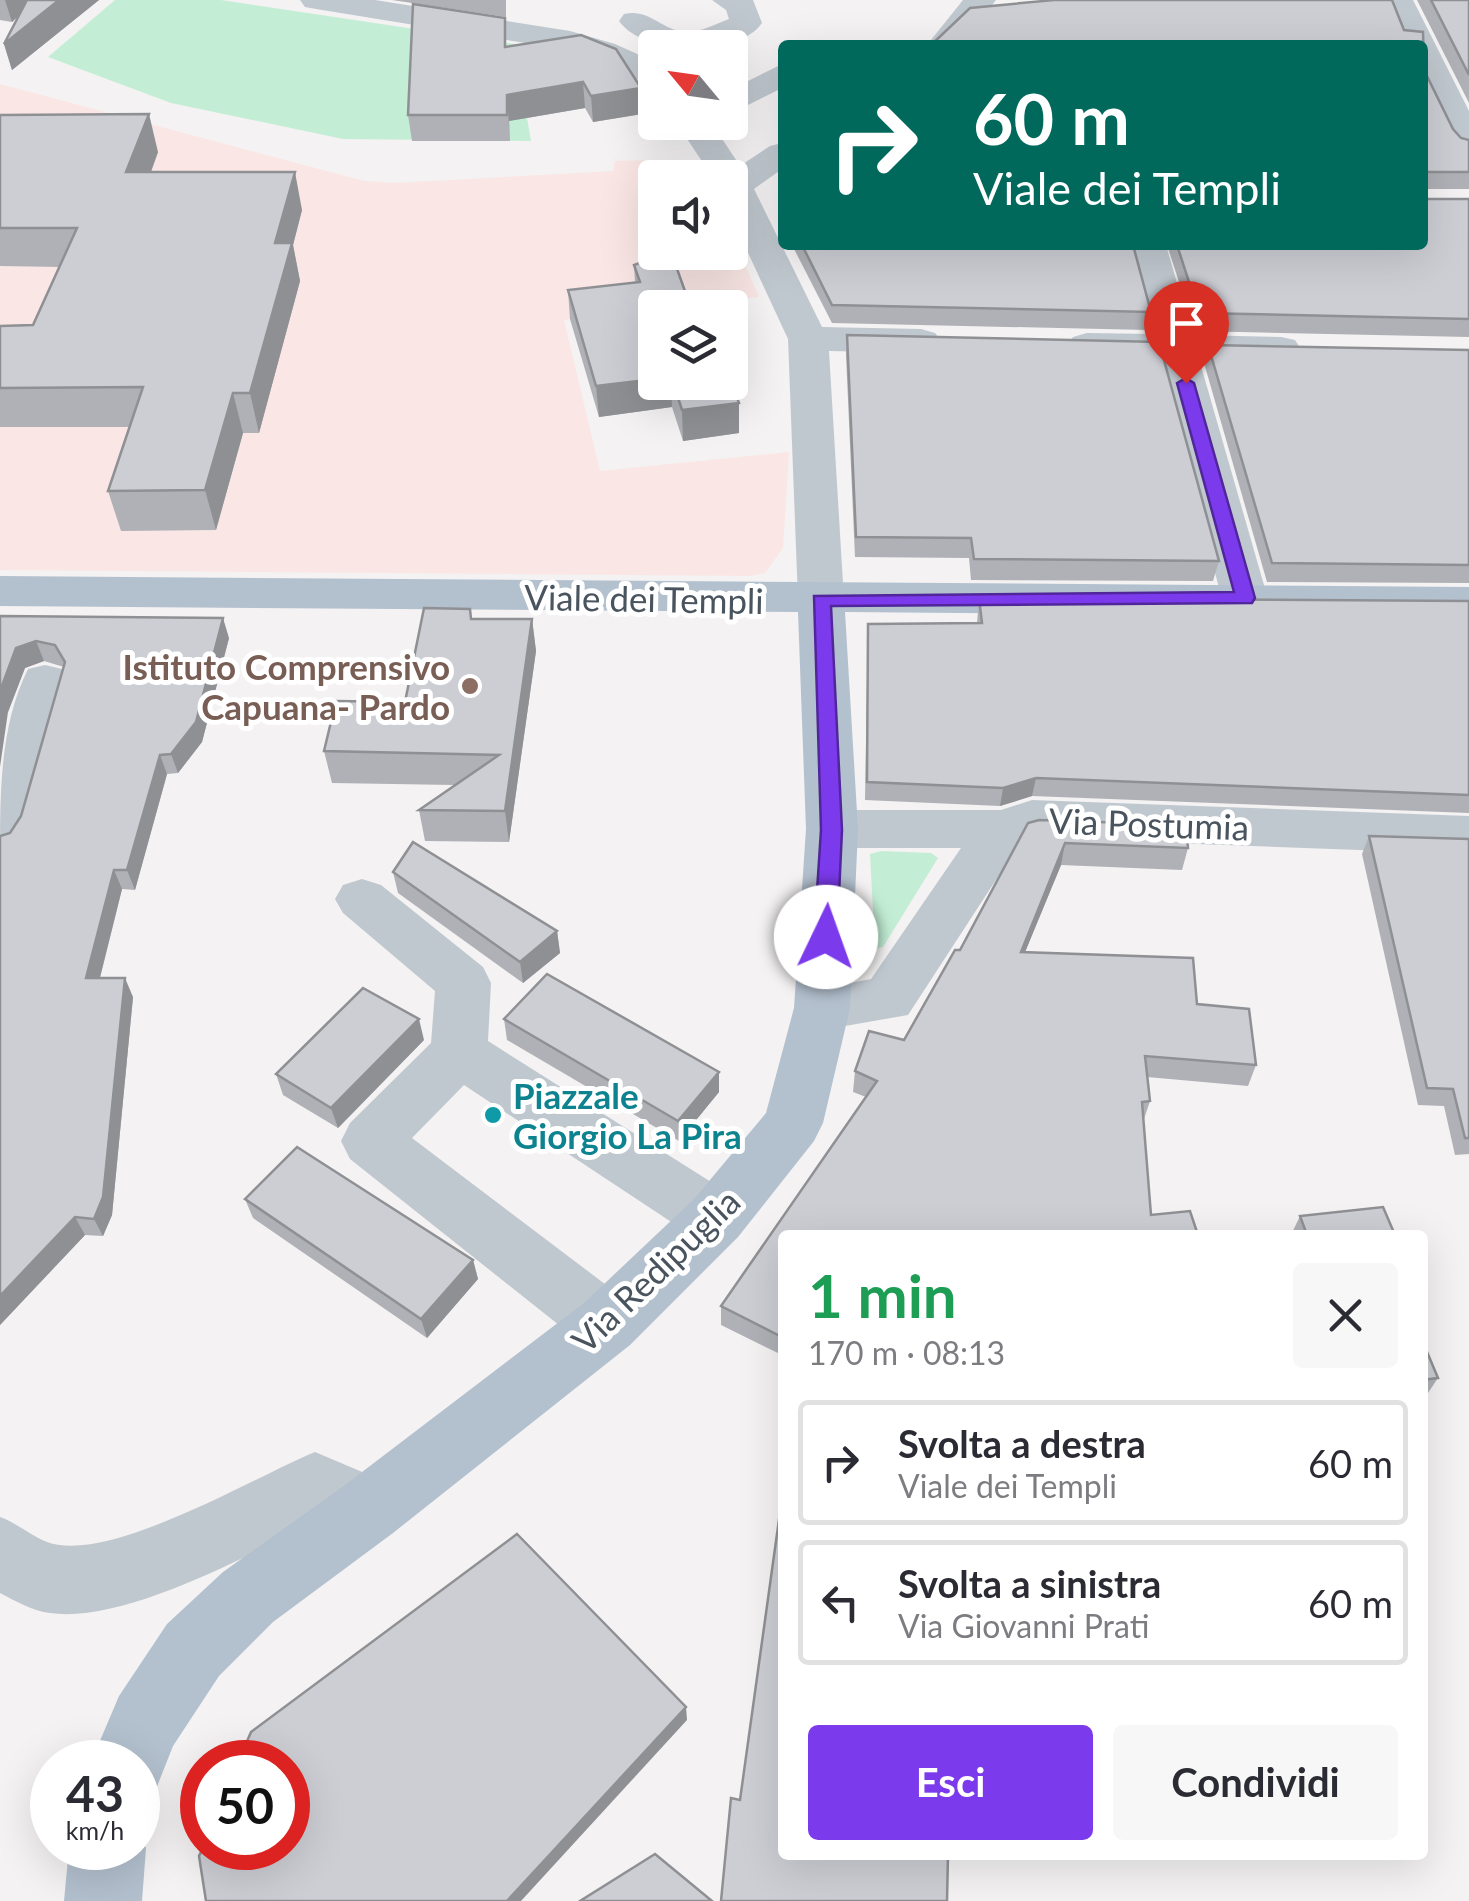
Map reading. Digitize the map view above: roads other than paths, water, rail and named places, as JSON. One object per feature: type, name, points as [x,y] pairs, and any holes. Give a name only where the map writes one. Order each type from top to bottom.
[{"type":"main road","name":"Viale dei Templi","points":[[0,591],[1469,602]]},
{"type":"main road","name":"Via Redipuglia","points":[[138,1740],[145,1722],[193,1650],[248,1597],[369,1509],[607,1324],[716,1218],[793,1123],[822,1008],[832,830],[821,600]]},
{"type":"main road","points":[[103,1901],[105,1870]]},
{"type":"street","points":[[316,0],[570,40],[606,50],[638,68]]},
{"type":"street","points":[[480,25],[515,0]]},
{"type":"street","points":[[635,21],[668,41],[692,44],[746,24],[740,4],[728,0]]},
{"type":"street","points":[[1397,0],[1415,40]]},
{"type":"street","points":[[949,40],[986,7]]},
{"type":"street","points":[[570,40],[669,10]]},
{"type":"street","points":[[1428,63],[1469,73]]},
{"type":"street","points":[[1428,68],[1469,145]]},
{"type":"street","points":[[748,94],[778,76]]},
{"type":"street","points":[[748,177],[778,157]]},
{"type":"street","points":[[748,213],[808,339],[821,600]]},
{"type":"street","points":[[1148,250],[1245,598]]},
{"type":"street","points":[[808,339],[963,342]]},
{"type":"street","points":[[1040,344],[1312,350]]},
{"type":"street","points":[[0,835],[44,681]]},
{"type":"street","name":"Via Postumia","points":[[832,830],[1002,829],[1032,819],[1469,835]]},
{"type":"street","points":[[822,1008],[888,999],[1002,829]]},
{"type":"street","points":[[362,899],[463,984],[459,1052],[371,1141],[607,1324]]},
{"type":"street","points":[[459,1052],[716,1218]]},
{"type":"street","points":[[0,1551],[46,1578],[87,1579],[220,1535],[315,1484],[369,1509]]},
{"type":"place","name":"Istituto Comprensivo Capuana- Pardo","points":[[470,686]]},
{"type":"place","name":"Piazzale Giorgio La Pira","points":[[493,1115]]}]
